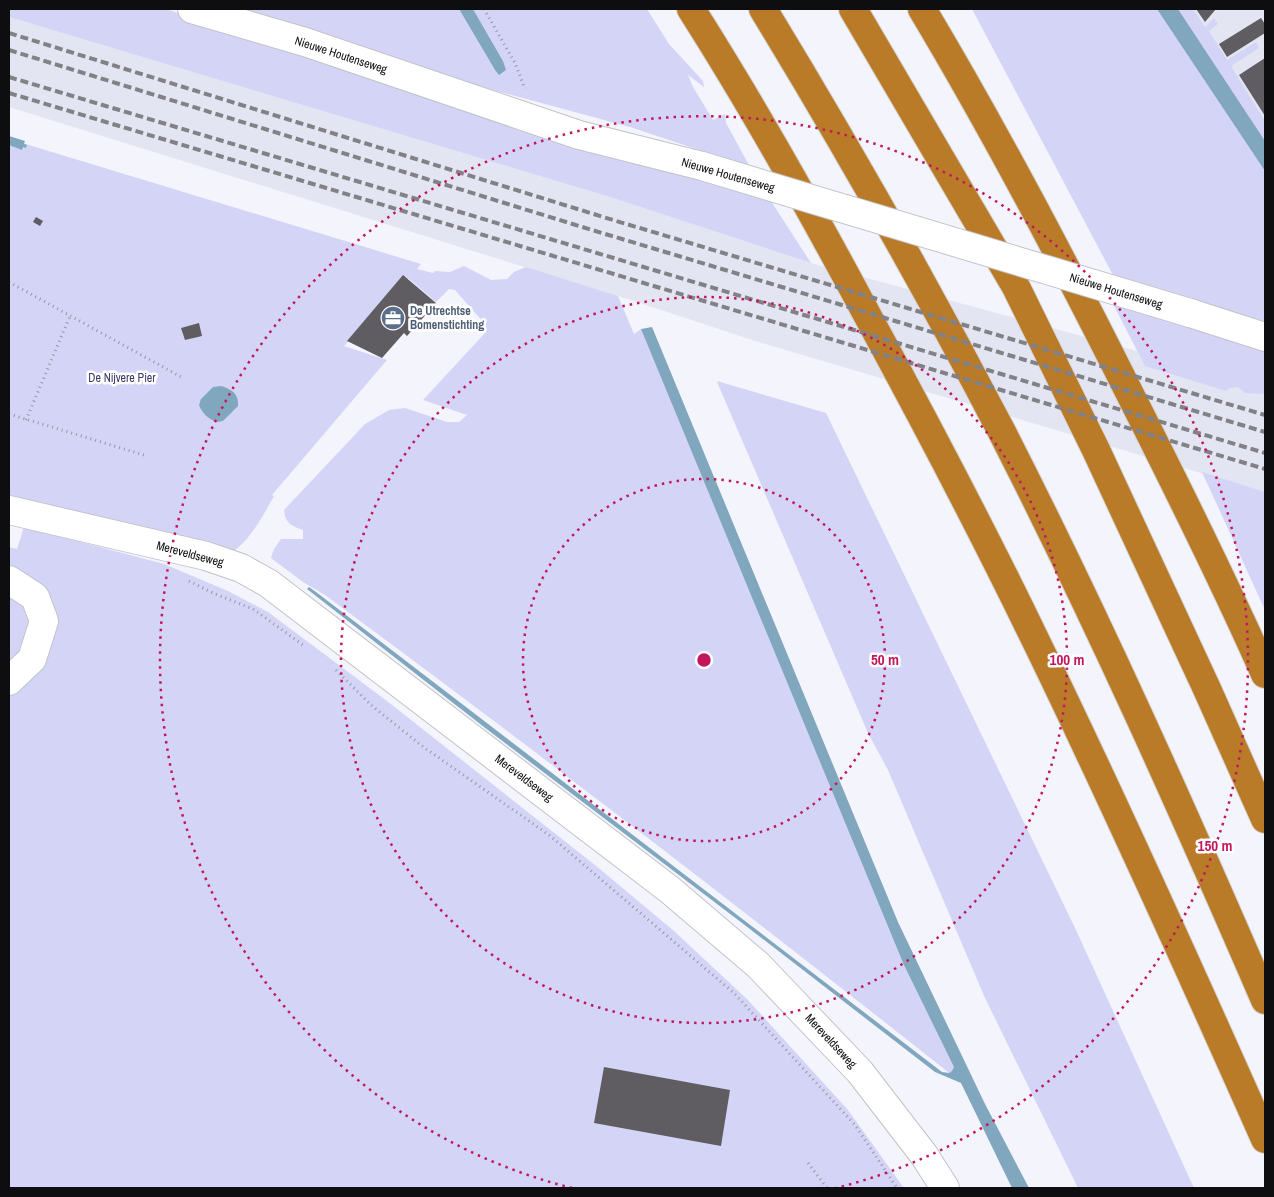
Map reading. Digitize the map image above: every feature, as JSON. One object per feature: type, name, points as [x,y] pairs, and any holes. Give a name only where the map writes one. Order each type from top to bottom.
[{"type":"highway","points":[[691,9],[768,137],[837,258],[919,410],[1033,634],[1127,833],[1265,1139]]},
{"type":"highway","points":[[763,9],[841,139],[921,282],[1006,441],[1084,598],[1180,804],[1265,1000]]},
{"type":"highway","points":[[853,9],[1016,287],[1096,450],[1207,688],[1265,819]]},
{"type":"highway","points":[[922,9],[992,129],[1086,307],[1175,482],[1265,674]]},
{"type":"street","name":"Nieuwe Houtenseweg","points":[[192,9],[306,42],[579,135],[702,166],[1265,337]]},
{"type":"street","name":"Mereveldseweg","points":[[9,510],[206,556],[241,568],[268,583],[670,890],[758,965],[860,1072],[924,1155],[945,1188]]},
{"type":"street","points":[[9,580],[34,597],[44,620],[32,658],[9,681]]},
{"type":"path","points":[[484,9],[516,62],[524,84],[532,119]]},
{"type":"path","points":[[9,282],[182,378]]},
{"type":"path","points":[[26,420],[70,316]]},
{"type":"path","points":[[9,414],[144,455]]},
{"type":"path","points":[[181,579],[253,609],[308,649]]},
{"type":"path","points":[[331,666],[371,705],[415,740],[549,835],[734,993],[855,1124],[897,1188]]},
{"type":"path","points":[[808,1163],[827,1188]]},
{"type":"shaded area","points":[[459,9],[473,9],[503,61],[506,70],[499,75],[495,70]]},
{"type":"shaded area","points":[[1157,9],[1178,9],[1265,141],[1265,171]]},
{"type":"shaded area","points":[[1162,9],[1265,9],[1265,164]]},
{"type":"shaded area","points":[[9,17],[610,197],[811,263],[1152,355],[1265,388],[1265,492],[755,341],[634,301],[9,107]]},
{"type":"shaded area","points":[[9,136],[25,141],[26,148],[23,147],[22,150],[9,145]]},
{"type":"shaded area","points":[[652,327],[898,922],[985,1104],[1029,1188],[1012,1188],[961,1083],[935,1072],[307,589],[309,587],[316,592],[942,1072],[949,1073],[952,1071],[954,1067],[904,965],[641,329]]},
{"type":"shaded area","points":[[221,386],[234,392],[238,406],[223,421],[217,422],[206,415],[199,405],[201,399],[213,387]]},
{"type":"green space","points":[[9,9],[165,9],[286,45],[684,171],[691,179],[699,179],[769,198],[811,263],[610,197],[9,17]]},
{"type":"green space","points":[[240,9],[459,9],[495,70],[503,61],[473,9],[647,9],[669,44],[703,81],[704,87],[688,75],[713,120],[725,114],[726,123],[750,167],[630,127],[478,86]]},
{"type":"green space","points":[[972,9],[1164,9],[1265,161],[1265,321],[1114,277]]},
{"type":"green space","points":[[1178,9],[1193,9],[1205,27],[1214,18],[1218,24],[1209,31],[1227,60],[1256,42],[1259,48],[1231,66],[1265,121],[1265,141]]},
{"type":"green space","name":"De Nijvere Pier","points":[[9,139],[421,264],[417,269],[433,273],[435,271],[450,272],[464,266],[491,280],[507,279],[514,272],[526,267],[618,296],[634,334],[641,329],[967,1087],[568,777],[325,595],[303,582],[271,558],[274,549],[281,539],[303,539],[303,530],[289,523],[284,510],[365,424],[389,410],[405,408],[447,422],[459,422],[467,415],[423,400],[485,333],[485,324],[455,290],[449,289],[436,302],[408,278],[344,346],[387,360],[272,495],[274,496],[256,527],[245,541],[232,552],[9,501]]},
{"type":"green space","points":[[1112,302],[1265,345],[1264,394],[1245,393],[1238,387],[1229,388],[1226,391],[1145,366]]},
{"type":"green space","points":[[717,381],[826,413],[1076,930],[1194,1188],[1078,1188],[985,998],[888,770],[868,733]]},
{"type":"green space","points":[[1202,472],[1265,492],[1265,610]]},
{"type":"green space","points":[[24,527],[164,564],[228,591],[268,612],[387,701],[595,865],[674,931],[747,999],[848,1110],[904,1188],[9,1188],[9,547],[17,549]]},
{"type":"building","points":[[1196,9],[1216,9],[1205,22]]},
{"type":"building","points":[[1261,18],[1265,24],[1265,33],[1227,57],[1219,44]]},
{"type":"building","points":[[1265,58],[1265,116],[1239,75]]},
{"type":"building","points":[[36,217],[43,221],[40,226],[33,222]]},
{"type":"building","points":[[403,275],[436,303],[407,336],[404,333],[382,358],[347,341]]},
{"type":"building","points":[[199,323],[202,336],[185,340],[181,328]]},
{"type":"building","points":[[604,1067],[730,1090],[721,1146],[594,1123]]},
{"type":"railway","points":[[9,33],[613,220],[1265,415]]},
{"type":"railway","points":[[9,50],[592,230],[1265,432]]},
{"type":"railway","points":[[9,77],[1265,453]]},
{"type":"railway","points":[[9,93],[1265,469]]},
{"type":"place","name":"De Utrechtse Bomenstichting","points":[[393,318]]}]
